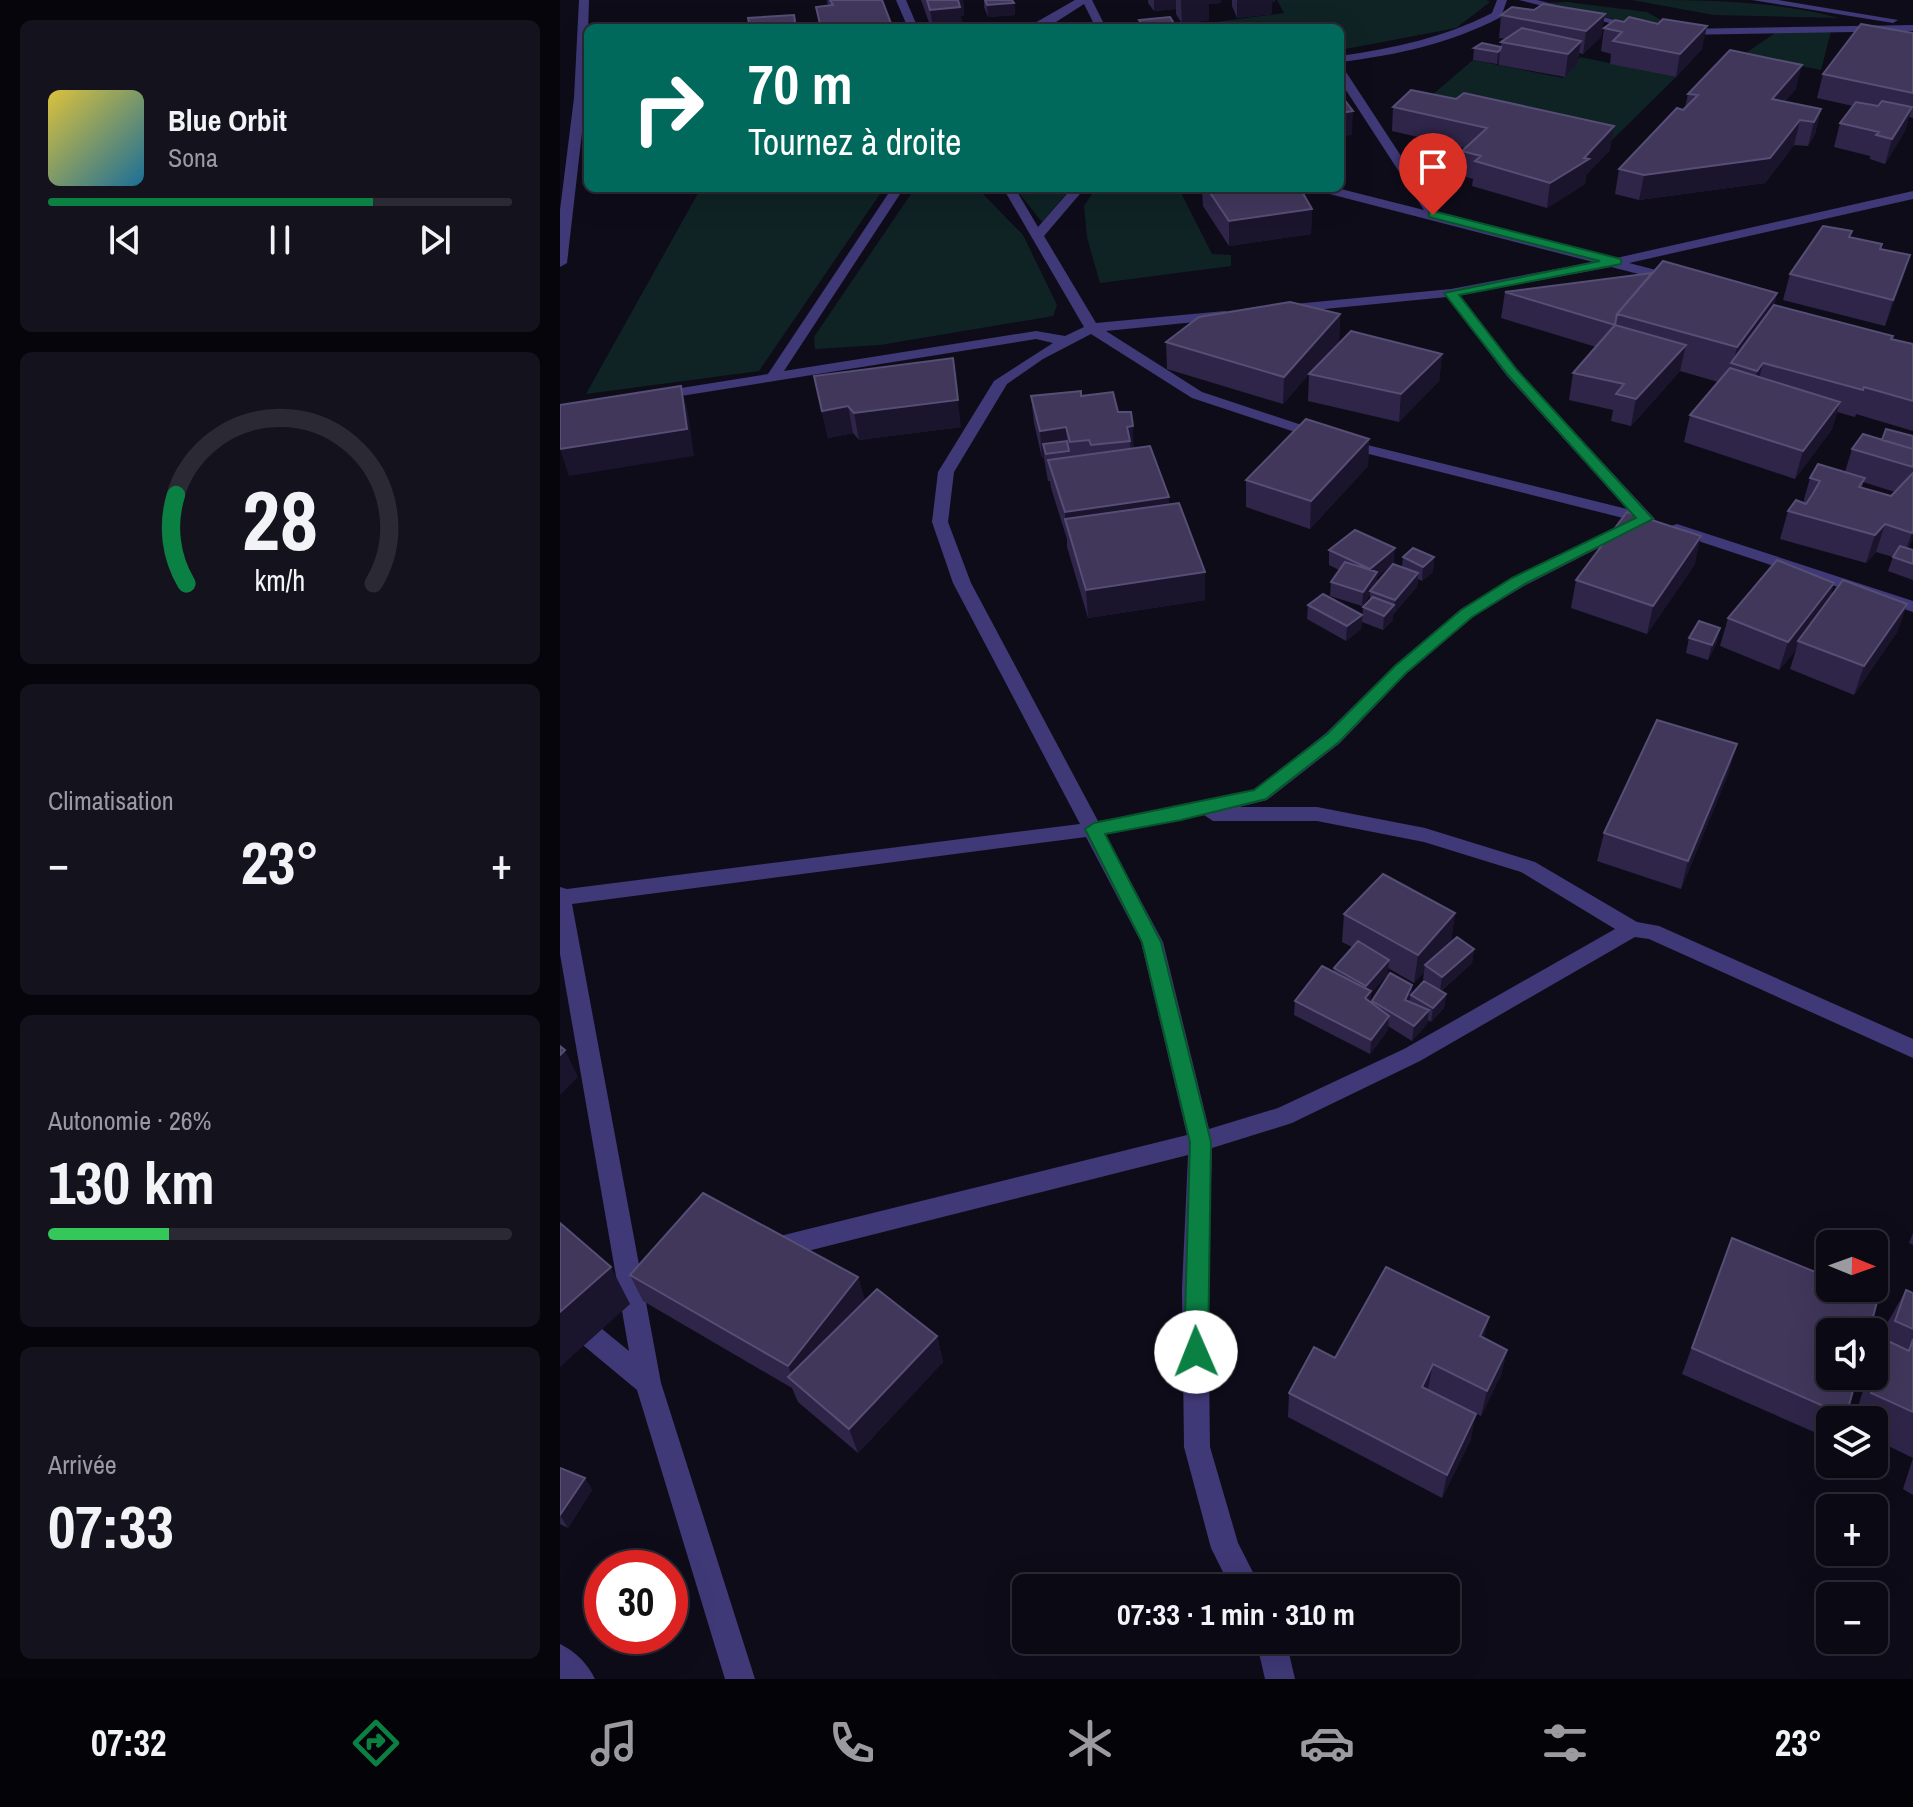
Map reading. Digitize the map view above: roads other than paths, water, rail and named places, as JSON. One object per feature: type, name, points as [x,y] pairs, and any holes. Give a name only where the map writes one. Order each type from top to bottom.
[{"type":"street","points":[[560,263],[584,98],[584,0]]},
{"type":"street","points":[[901,0],[911,24]]},
{"type":"street","points":[[1043,24],[1084,0],[1099,24]]},
{"type":"street","points":[[1344,58],[1402,51],[1458,37],[1497,15],[1502,0]]},
{"type":"street","points":[[1524,0],[1655,30]]},
{"type":"street","points":[[1757,0],[1913,25]]},
{"type":"street","points":[[1670,31],[1700,35],[1913,25]]},
{"type":"street","points":[[1344,78],[1433,215]]},
{"type":"street","points":[[772,378],[895,192]]},
{"type":"street","points":[[1012,192],[1092,328],[1197,395],[1342,443],[1645,519],[1913,607]]},
{"type":"street","points":[[1039,234],[1076,192]]},
{"type":"street","points":[[1338,192],[1690,283]]},
{"type":"street","points":[[1239,1574],[1225,1548],[1197,1447],[1195,1289],[1200,1142],[1152,942],[962,583],[940,522],[946,472],[1001,381],[1092,328],[1451,293],[1616,262],[1913,195]]},
{"type":"street","points":[[1451,293],[1512,373],[1645,519]]},
{"type":"street","points":[[636,399],[1036,335],[1067,341]]},
{"type":"street","points":[[740,1679],[648,1383],[640,1282],[560,897],[1094,829],[1181,814],[1260,795],[1333,738],[1400,670],[1467,613],[1518,582],[1645,519]]},
{"type":"street","points":[[1181,814],[1317,814],[1425,835],[1528,867],[1632,929],[1652,932],[1913,1049]]},
{"type":"street","points":[[755,1253],[1200,1142],[1284,1116],[1412,1055],[1632,929]]},
{"type":"street","points":[[560,1310],[648,1383]]},
{"type":"street","points":[[1274,1654],[1280,1679]]},
{"type":"street","points":[[560,1659],[580,1679]]}]
